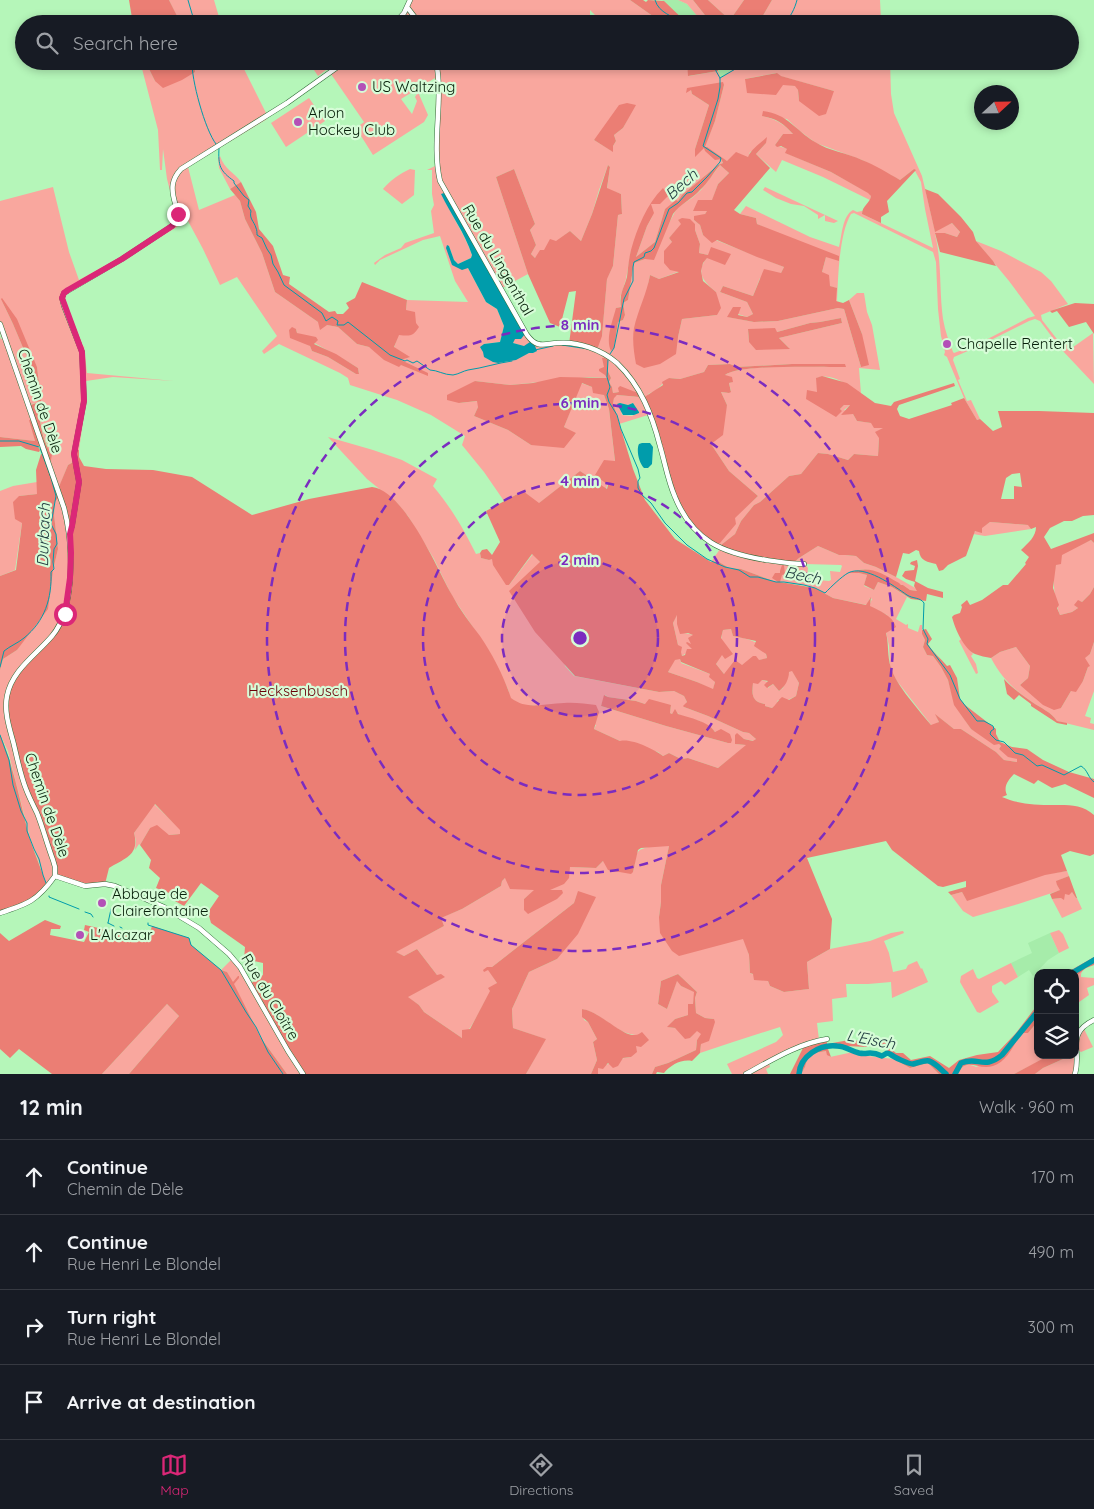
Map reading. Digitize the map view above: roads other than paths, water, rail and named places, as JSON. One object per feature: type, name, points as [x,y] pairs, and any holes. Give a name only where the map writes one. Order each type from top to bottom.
[{"type":"street","points":[[402,15],[410,0]]},
{"type":"street","points":[[407,7],[413,15]]},
{"type":"street","points":[[70,534],[79,482],[74,454],[84,401],[82,352],[64,306],[62,298],[64,293],[122,259],[172,226],[178,214],[172,183],[181,169],[287,102],[333,70]]},
{"type":"street","name":"Rue du Lingenthal","points":[[438,70],[437,166],[440,181],[527,335],[538,344],[558,343],[593,349],[606,355],[621,367],[635,385],[651,414],[672,491],[680,509],[698,533],[707,541],[721,548],[750,557],[804,564]]},
{"type":"street","name":"Chemin de Dèle","points":[[0,324],[64,508],[70,534],[70,570],[65,614],[52,636],[18,670],[11,683],[6,705],[9,725],[25,788],[37,814],[55,867],[55,876]]},
{"type":"street","points":[[0,913],[38,897],[55,876]]},
{"type":"street","name":"Rue du Cloître","points":[[55,876],[85,886],[105,884],[115,886],[164,907],[199,928],[240,966],[303,1074]]},
{"type":"street","points":[[1075,1074],[1077,1065],[1076,1037],[1080,1029],[1094,1020]]},
{"type":"street","points":[[746,1074],[803,1045],[827,1039]]},
{"type":"water","points":[[444,193],[525,334],[521,339],[515,339],[513,343],[524,346],[530,342],[537,351],[516,360],[498,363],[484,357],[480,347],[484,344],[500,342],[504,326],[497,309],[486,302],[468,268],[462,270],[452,265],[446,248],[447,245],[458,264],[471,258],[472,255],[466,239],[441,194]]},
{"type":"water","points":[[633,403],[639,413],[623,415],[617,404],[628,405]]},
{"type":"water","points":[[642,443],[650,443],[653,447],[652,464],[648,468],[644,468],[638,456],[638,447]]},
{"type":"waterway","points":[[188,0],[192,15]]},
{"type":"waterway","name":"Bech","points":[[655,0],[657,5],[669,15]]},
{"type":"waterway","points":[[791,15],[797,0]]},
{"type":"waterway","points":[[192,70],[207,128],[216,144]]},
{"type":"waterway","name":"Bech","points":[[610,354],[614,348],[624,299],[633,281],[634,262],[644,257],[645,253],[654,248],[669,209],[687,193],[692,192],[720,162],[721,158],[703,146],[718,99],[720,78],[716,70]]},
{"type":"waterway","points":[[720,78],[734,70]]},
{"type":"waterway","points":[[219,148],[221,168],[249,200],[248,206],[257,235],[262,238],[284,285],[322,313],[326,321],[332,317],[338,321],[337,325],[344,325],[348,322],[390,355],[413,363],[417,361],[430,370],[447,374],[453,375],[512,361]]},
{"type":"waterway","points":[[562,345],[588,349]]},
{"type":"waterway","points":[[535,350],[553,346]]},
{"type":"waterway","name":"Bech","points":[[608,360],[607,377],[610,387],[607,395],[638,469],[640,478],[638,488],[665,523],[687,545],[707,559],[725,567],[739,570],[750,577],[804,585],[825,593],[848,573],[862,571],[879,577],[909,596],[921,600],[924,603],[923,629],[928,639],[927,644],[950,675],[960,699],[977,721],[984,721],[993,726],[994,729],[990,734],[996,740],[1004,742],[1015,753],[1023,755],[1037,766],[1042,765],[1064,775],[1081,766],[1094,782]]},
{"type":"waterway","name":"Durbach","points":[[0,441],[19,441],[39,447]]},
{"type":"waterway","name":"Durbach","points":[[0,667],[4,651],[24,638],[42,617],[50,591],[51,572],[54,569],[54,549],[57,544],[56,534],[51,524],[56,496],[40,448]]},
{"type":"waterway","name":"Durbach","points":[[0,735],[9,760],[13,785],[27,823],[27,831],[39,859],[46,883]]},
{"type":"waterway","name":"Durbach","points":[[49,896],[79,909]]},
{"type":"waterway","points":[[108,923],[111,909]]},
{"type":"waterway","name":"Durbach","points":[[85,912],[93,917]]},
{"type":"waterway","name":"Durbach","points":[[108,923],[114,926]]},
{"type":"waterway","points":[[148,923],[148,925],[189,938],[191,945],[221,970],[256,1027],[268,1052],[283,1074]]},
{"type":"waterway","name":"L'Eisch","points":[[1079,969],[1094,960]]},
{"type":"waterway","name":"L'Eisch","points":[[955,1074],[961,1063],[967,1061],[990,1062],[1002,1055],[1036,1014]]},
{"type":"waterway","name":"L'Eisch","points":[[799,1074],[803,1062],[812,1052],[831,1046],[840,1046],[859,1053],[874,1053],[882,1056],[887,1053],[911,1064],[929,1061],[946,1074]]},
{"type":"place","name":"US Waltzing","points":[[362,87]]},
{"type":"place","name":"Arlon Hockey Club","points":[[298,122]]},
{"type":"place","name":"Chapelle Rentert","points":[[947,344]]},
{"type":"place","name":"Abbaye de Clairefontaine","points":[[102,903]]},
{"type":"place","name":"L'Alcazar","points":[[80,935]]},
{"type":"park label","name":"Hecksenbusch","points":[[298,691]]}]
